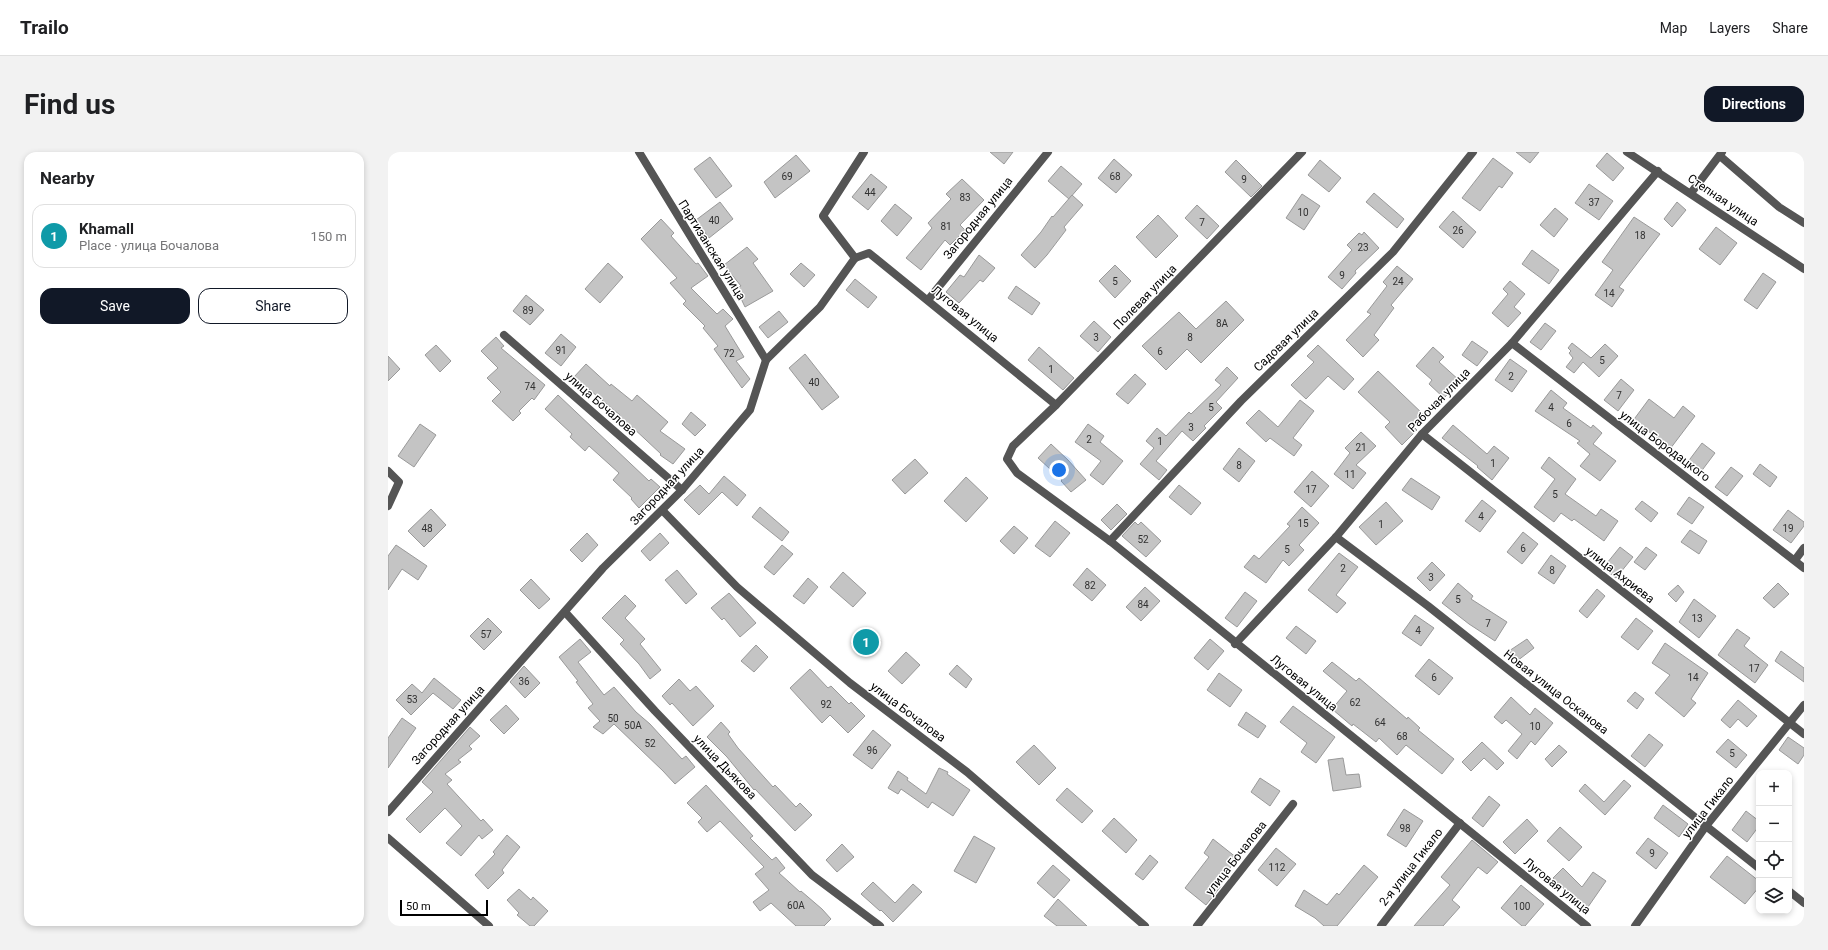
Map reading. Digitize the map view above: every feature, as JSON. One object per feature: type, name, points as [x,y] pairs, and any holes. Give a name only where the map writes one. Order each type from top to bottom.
[{"type":"street","name":"Партизанская улица","points":[[639,152],[766,360]]},
{"type":"street","points":[[855,258],[823,216],[864,152]]},
{"type":"street","name":"Загородная улица","points":[[928,300],[1048,152]]},
{"type":"street","name":"Полевая улица","points":[[1007,459],[1014,446],[1056,405],[1302,152]]},
{"type":"street","name":"Садовая улица","points":[[1110,541],[1240,401],[1393,252],[1473,152]]},
{"type":"street","name":"Степная улица","points":[[1627,152],[1658,171],[1804,269]]},
{"type":"street","points":[[1691,193],[1721,154],[1779,207],[1804,223]]},
{"type":"street","name":"Рабочая улица","points":[[1235,644],[1336,537],[1422,434],[1512,344],[1658,171]]},
{"type":"street","name":"Луговая улица","points":[[855,258],[869,253],[1056,405]]},
{"type":"street","name":"Загородная улица","points":[[388,812],[604,568],[663,511],[682,490],[750,410],[766,360],[820,307],[855,258]]},
{"type":"street","name":"улица Бочалова","points":[[504,335],[682,490]]},
{"type":"street","name":"улица Бородацкого","points":[[1512,344],[1804,568]]},
{"type":"street","name":"улица Ахриева","points":[[1422,434],[1804,734]]},
{"type":"street","name":"Луговая улица","points":[[1007,459],[1017,473],[1110,541],[1235,644],[1587,926]]},
{"type":"street","points":[[388,472],[399,482],[388,506]]},
{"type":"street","name":"улица Бочалова","points":[[663,511],[749,597],[850,683],[967,772],[1145,926]]},
{"type":"street","name":"Новая улица Осканова","points":[[1336,537],[1428,606],[1756,866]]},
{"type":"street","points":[[1794,560],[1804,548]]},
{"type":"street","name":"улица Дьякова","points":[[565,612],[655,711],[812,875],[880,926]]},
{"type":"street","name":"улица Гикало","points":[[1635,926],[1706,826],[1804,705]]},
{"type":"street","name":"улица Бочалова","points":[[1197,926],[1293,804]]},
{"type":"street","name":"2-я улица Гикало","points":[[1381,926],[1460,823]]},
{"type":"street","points":[[388,838],[489,926]]},
{"type":"street","points":[[1792,893],[1804,903]]},
{"type":"building","points":[[990,152],[1013,152],[1004,164]]},
{"type":"building","points":[[1516,152],[1539,152],[1530,163]]},
{"type":"building","points":[[1607,153],[1624,168],[1613,181],[1596,166]]},
{"type":"building","points":[[796,155],[810,171],[775,198],[764,182]]},
{"type":"building","points":[[710,157],[732,186],[716,198],[694,169]]},
{"type":"building","points":[[1493,158],[1513,173],[1502,188],[1499,186],[1480,211],[1462,198]]},
{"type":"building","points":[[1114,159],[1132,175],[1116,193],[1098,178]]},
{"type":"building","points":[[1236,160],[1262,186],[1251,197],[1225,172]]},
{"type":"building","points":[[1320,160],[1341,178],[1329,192],[1308,175]]},
{"type":"building","points":[[1061,166],[1082,184],[1069,199],[1048,181]]},
{"type":"building","points":[[871,174],[887,187],[868,210],[852,197]]},
{"type":"building","points":[[962,179],[984,200],[960,225],[965,230],[950,245],[945,240],[921,270],[906,258],[932,228],[928,223],[951,199],[946,194]]},
{"type":"building","points":[[1589,184],[1613,201],[1599,220],[1575,203]]},
{"type":"building","points":[[1374,193],[1404,219],[1397,228],[1366,202]]},
{"type":"building","points":[[1302,194],[1320,206],[1304,230],[1286,218]]},
{"type":"building","points":[[1072,195],[1083,205],[1064,227],[1066,230],[1035,268],[1021,255],[1041,232],[1052,216],[1053,217]]},
{"type":"building","points":[[720,202],[733,219],[709,238],[696,220]]},
{"type":"building","points":[[1677,202],[1686,210],[1672,227],[1664,219]]},
{"type":"building","points":[[895,204],[912,218],[897,236],[881,221]]},
{"type":"building","points":[[1197,205],[1219,226],[1207,239],[1185,218]]},
{"type":"building","points":[[1555,208],[1568,219],[1554,237],[1540,225]]},
{"type":"building","points":[[1453,211],[1476,232],[1463,248],[1439,227]]},
{"type":"building","points":[[1158,215],[1178,236],[1156,258],[1136,237]]},
{"type":"building","points":[[1634,217],[1660,234],[1619,287],[1624,290],[1612,307],[1595,295],[1613,270],[1602,262]]},
{"type":"building","points":[[661,219],[674,233],[671,236],[696,264],[698,263],[708,276],[691,288],[717,314],[723,309],[733,319],[725,326],[744,357],[736,361],[750,379],[742,388],[714,349],[718,346],[703,328],[705,326],[683,304],[686,301],[670,283],[677,278],[641,239]]},
{"type":"building","points":[[1716,227],[1737,243],[1720,265],[1699,249]]},
{"type":"building","points":[[1364,232],[1379,248],[1355,271],[1356,273],[1342,289],[1328,277],[1352,250],[1347,245],[1359,233],[1362,235]]},
{"type":"building","points":[[747,247],[758,259],[753,263],[773,291],[745,307],[736,288],[741,286],[724,265]]},
{"type":"building","points":[[1532,250],[1559,270],[1549,284],[1522,264]]},
{"type":"building","points":[[979,255],[995,268],[983,282],[980,280],[959,303],[946,292],[960,275],[964,277]]},
{"type":"building","points":[[608,263],[623,277],[600,303],[585,289]]},
{"type":"building","points":[[801,263],[815,275],[804,287],[790,274]]},
{"type":"building","points":[[1115,265],[1131,281],[1115,298],[1099,281]]},
{"type":"building","points":[[1397,266],[1413,279],[1391,305],[1394,308],[1374,335],[1379,340],[1363,357],[1346,340],[1371,314],[1367,312],[1387,286],[1383,282]]},
{"type":"building","points":[[1763,273],[1776,282],[1757,309],[1744,300]]},
{"type":"building","points":[[855,279],[877,297],[868,308],[846,290]]},
{"type":"building","points":[[1510,281],[1525,294],[1514,307],[1521,313],[1508,327],[1492,313],[1508,294],[1503,289]]},
{"type":"building","points":[[1016,286],[1040,303],[1032,315],[1008,298]]},
{"type":"building","points":[[526,295],[544,310],[530,325],[513,311]]},
{"type":"building","points":[[1226,301],[1244,320],[1201,363],[1187,349],[1166,370],[1142,346],[1179,312],[1196,329]]},
{"type":"building","points":[[779,311],[788,322],[768,338],[759,327]]},
{"type":"building","points":[[1094,321],[1111,337],[1098,352],[1080,336]]},
{"type":"building","points":[[1545,323],[1556,331],[1541,350],[1530,342]]},
{"type":"building","points":[[561,334],[576,347],[561,366],[545,353]]},
{"type":"building","points":[[496,337],[504,346],[501,348],[545,385],[534,400],[532,398],[519,411],[521,413],[513,421],[492,401],[501,392],[487,378],[498,368],[481,351]]},
{"type":"building","points":[[1472,341],[1488,352],[1477,366],[1462,355]]},
{"type":"building","points":[[1572,343],[1591,358],[1605,344],[1618,356],[1599,377],[1583,362],[1574,373],[1566,367],[1573,358],[1569,353],[1571,351],[1568,348]]},
{"type":"building","points":[[436,345],[451,361],[440,372],[425,355]]},
{"type":"building","points":[[1318,345],[1354,379],[1344,390],[1328,376],[1306,399],[1291,385],[1314,362],[1307,356]]},
{"type":"building","points":[[1039,347],[1074,378],[1063,390],[1028,360]]},
{"type":"building","points":[[1433,347],[1444,357],[1439,362],[1460,381],[1444,398],[1429,384],[1432,380],[1416,366]]},
{"type":"building","points":[[805,354],[839,397],[822,410],[789,368]]},
{"type":"building","points":[[388,356],[400,369],[388,381]]},
{"type":"building","points":[[1510,359],[1527,371],[1512,392],[1495,380]]},
{"type":"building","points":[[586,364],[610,386],[611,384],[632,401],[637,395],[668,422],[660,431],[685,449],[673,464],[660,455],[661,454],[630,425],[629,427],[618,418],[620,415],[574,377]]},
{"type":"building","points":[[1227,367],[1238,378],[1216,402],[1222,408],[1204,426],[1206,428],[1193,441],[1182,431],[1156,461],[1167,470],[1159,480],[1140,464],[1154,448],[1146,441],[1157,428],[1166,436],[1189,412],[1191,414],[1221,385],[1215,380]]},
{"type":"building","points":[[1378,371],[1425,416],[1414,427],[1417,430],[1402,445],[1385,427],[1390,422],[1358,392]]},
{"type":"building","points":[[1135,374],[1146,384],[1128,404],[1116,394]]},
{"type":"building","points":[[1621,379],[1634,390],[1618,411],[1604,400]]},
{"type":"building","points":[[1551,390],[1567,403],[1563,408],[1591,428],[1593,425],[1602,433],[1593,444],[1616,461],[1600,481],[1580,466],[1590,454],[1577,443],[1580,441],[1535,411]]},
{"type":"building","points":[[558,395],[649,481],[651,479],[660,487],[639,508],[631,499],[632,498],[613,480],[619,473],[589,446],[585,451],[570,437],[572,434],[545,409]]},
{"type":"building","points":[[1649,399],[1674,418],[1683,406],[1695,416],[1670,449],[1648,431],[1646,433],[1632,422]]},
{"type":"building","points":[[1300,400],[1314,411],[1293,438],[1302,445],[1294,456],[1270,438],[1266,442],[1246,423],[1259,410],[1278,427]]},
{"type":"building","points":[[691,412],[706,425],[695,436],[682,424]]},
{"type":"building","points":[[420,424],[436,435],[414,467],[398,456]]},
{"type":"building","points":[[1088,424],[1104,436],[1100,442],[1123,461],[1103,485],[1090,475],[1101,461],[1075,442]]},
{"type":"building","points":[[1453,425],[1487,454],[1494,446],[1509,458],[1492,480],[1477,467],[1478,466],[1442,438]]},
{"type":"building","points":[[1361,432],[1376,446],[1356,465],[1366,473],[1353,489],[1334,474],[1350,453],[1345,448]]},
{"type":"building","points":[[1702,443],[1715,453],[1700,473],[1687,463]]},
{"type":"building","points":[[1051,444],[1086,480],[1071,492],[1061,481],[1062,480],[1038,458]]},
{"type":"building","points":[[1239,448],[1255,461],[1239,482],[1223,469]]},
{"type":"building","points":[[1549,457],[1576,479],[1565,494],[1596,516],[1601,509],[1618,521],[1604,541],[1574,519],[1572,521],[1561,513],[1554,522],[1534,507],[1555,479],[1541,468]]},
{"type":"building","points":[[915,459],[928,473],[905,494],[892,480]]},
{"type":"building","points":[[1760,464],[1777,477],[1770,487],[1753,474]]},
{"type":"building","points":[[1731,467],[1743,476],[1727,496],[1715,487]]},
{"type":"building","points":[[1312,471],[1329,486],[1311,507],[1294,492]]},
{"type":"building","points":[[724,476],[746,495],[737,506],[722,492],[699,515],[684,500],[700,485],[709,494]]},
{"type":"building","points":[[966,477],[988,498],[966,522],[944,501]]},
{"type":"building","points":[[1411,478],[1440,497],[1432,510],[1402,490]]},
{"type":"building","points":[[1179,485],[1201,503],[1191,515],[1169,497]]},
{"type":"building","points":[[1689,497],[1704,507],[1692,524],[1677,514]]},
{"type":"building","points":[[1482,500],[1496,511],[1480,532],[1465,521]]},
{"type":"building","points":[[1642,501],[1658,513],[1651,522],[1635,509]]},
{"type":"building","points":[[1386,502],[1403,521],[1376,545],[1359,527]]},
{"type":"building","points":[[1117,504],[1127,514],[1111,530],[1101,520]]},
{"type":"building","points":[[760,507],[789,532],[782,541],[752,517]]},
{"type":"building","points":[[1302,507],[1319,523],[1299,545],[1304,550],[1289,566],[1283,560],[1266,583],[1244,567],[1254,555],[1259,559],[1290,526],[1287,524]]},
{"type":"building","points":[[431,509],[446,525],[424,547],[408,531]]},
{"type":"building","points":[[1788,510],[1804,522],[1804,526],[1791,543],[1773,530]]},
{"type":"building","points":[[1055,521],[1070,533],[1050,557],[1035,546]]},
{"type":"building","points":[[1135,522],[1138,525],[1141,522],[1161,541],[1146,557],[1122,536]]},
{"type":"building","points":[[1014,526],[1028,538],[1014,554],[1000,541]]},
{"type":"building","points":[[1690,530],[1707,541],[1699,554],[1681,542]]},
{"type":"building","points":[[1523,532],[1538,544],[1522,564],[1507,552]]},
{"type":"building","points":[[587,533],[598,545],[582,562],[570,550]]},
{"type":"building","points":[[660,533],[669,543],[650,561],[641,551]]},
{"type":"building","points":[[396,545],[427,566],[418,580],[402,569],[388,590],[388,556]]},
{"type":"building","points":[[782,545],[793,554],[774,575],[764,567]]},
{"type":"building","points":[[1620,547],[1633,557],[1616,578],[1603,568]]},
{"type":"building","points":[[1646,547],[1657,555],[1645,570],[1634,562]]},
{"type":"building","points":[[1339,553],[1358,567],[1336,595],[1346,603],[1337,613],[1308,590]]},
{"type":"building","points":[[1551,555],[1566,566],[1554,584],[1538,573]]},
{"type":"building","points":[[1432,562],[1445,575],[1430,591],[1417,578]]},
{"type":"building","points":[[1087,568],[1106,585],[1092,601],[1073,585]]},
{"type":"building","points":[[677,570],[697,594],[686,604],[665,580]]},
{"type":"building","points":[[843,572],[866,593],[853,607],[830,587]]},
{"type":"building","points":[[808,578],[818,587],[804,604],[793,596]]},
{"type":"building","points":[[531,579],[550,599],[539,609],[520,590]]},
{"type":"building","points":[[1458,583],[1473,596],[1471,599],[1507,622],[1495,641],[1469,624],[1442,603]]},
{"type":"building","points":[[1778,583],[1789,594],[1774,608],[1763,598]]},
{"type":"building","points":[[1678,585],[1684,592],[1676,602],[1668,594]]},
{"type":"building","points":[[1145,587],[1160,601],[1141,621],[1126,607]]},
{"type":"building","points":[[1597,589],[1605,596],[1587,618],[1579,611]]},
{"type":"building","points":[[1245,592],[1257,601],[1237,627],[1225,618]]},
{"type":"building","points":[[729,593],[756,623],[740,637],[724,618],[722,620],[711,608]]},
{"type":"building","points":[[625,595],[636,606],[625,618],[645,639],[640,644],[661,670],[650,679],[639,664],[620,644],[624,640],[602,618]]},
{"type":"building","points":[[1694,599],[1716,616],[1699,638],[1679,622]]},
{"type":"building","points":[[1415,615],[1434,628],[1421,646],[1402,633]]},
{"type":"building","points":[[488,618],[502,632],[484,650],[470,636]]},
{"type":"building","points":[[1636,618],[1653,631],[1638,650],[1621,637]]},
{"type":"building","points":[[1296,626],[1316,641],[1306,654],[1286,638]]},
{"type":"building","points":[[866,627],[881,641],[866,657],[851,643]]},
{"type":"building","points":[[1737,629],[1750,638],[1744,646],[1768,665],[1755,683],[1718,655]]},
{"type":"building","points":[[580,639],[591,652],[578,662],[604,695],[614,687],[682,759],[686,756],[695,767],[675,784],[614,724],[603,734],[593,727],[600,721],[588,708],[593,704],[576,682],[578,681],[559,657]]},
{"type":"building","points":[[1210,639],[1224,651],[1208,670],[1194,658]]},
{"type":"building","points":[[1527,639],[1534,648],[1517,661],[1509,651]]},
{"type":"building","points":[[1665,643],[1708,673],[1691,699],[1696,703],[1684,717],[1655,693],[1670,675],[1652,663]]},
{"type":"building","points":[[756,645],[768,657],[754,672],[741,661]]},
{"type":"building","points":[[1781,651],[1804,668],[1804,682],[1775,661]]},
{"type":"building","points":[[906,652],[920,665],[902,684],[888,671]]},
{"type":"building","points":[[1429,659],[1453,678],[1439,695],[1415,676]]},
{"type":"building","points":[[1332,662],[1356,681],[1359,678],[1407,719],[1408,717],[1420,728],[1418,730],[1454,759],[1442,774],[1406,745],[1397,755],[1379,738],[1376,742],[1353,724],[1352,726],[1332,709],[1347,691],[1323,671]]},
{"type":"building","points":[[957,665],[972,679],[966,688],[949,674]]},
{"type":"building","points":[[524,666],[540,683],[525,698],[510,682]]},
{"type":"building","points":[[810,669],[828,688],[831,686],[849,704],[851,702],[865,716],[848,733],[830,715],[822,723],[790,688]]},
{"type":"building","points":[[1219,673],[1242,690],[1230,707],[1207,690]]},
{"type":"building","points":[[434,678],[461,700],[453,709],[433,693],[411,715],[396,700],[412,684],[422,693]]},
{"type":"building","points":[[679,679],[690,691],[696,686],[714,706],[693,726],[672,703],[670,705],[662,696]]},
{"type":"building","points":[[1635,692],[1644,699],[1637,709],[1627,701]]},
{"type":"building","points":[[1511,697],[1530,715],[1535,708],[1553,723],[1535,745],[1531,741],[1517,759],[1508,751],[1522,734],[1506,720],[1502,724],[1494,717]]},
{"type":"building","points":[[1738,700],[1757,716],[1747,727],[1738,719],[1730,728],[1721,720]]},
{"type":"building","points":[[506,705],[519,719],[504,734],[490,720]]},
{"type":"building","points":[[1293,706],[1335,737],[1316,763],[1301,752],[1307,743],[1280,722]]},
{"type":"building","points":[[1246,712],[1266,726],[1258,738],[1238,725]]},
{"type":"building","points":[[402,718],[416,728],[388,768],[388,738]]},
{"type":"building","points":[[721,722],[730,732],[728,734],[738,748],[773,787],[775,785],[796,807],[800,803],[812,815],[795,831],[755,789],[754,790],[727,757],[707,737]]},
{"type":"building","points":[[470,727],[480,736],[469,746],[472,749],[458,760],[461,762],[445,774],[452,780],[447,784],[481,821],[483,819],[493,830],[482,839],[479,835],[461,856],[446,843],[462,826],[445,808],[420,833],[406,819],[433,792],[422,782]]},
{"type":"building","points":[[873,730],[891,745],[872,769],[853,755]]},
{"type":"building","points":[[1649,734],[1663,745],[1645,767],[1631,756]]},
{"type":"building","points":[[1788,737],[1804,748],[1804,755],[1798,764],[1779,750]]},
{"type":"building","points":[[1728,739],[1747,755],[1736,768],[1716,752]]},
{"type":"building","points":[[1482,742],[1504,763],[1497,770],[1484,758],[1471,771],[1462,762]]},
{"type":"building","points":[[1034,745],[1056,768],[1039,785],[1016,762]]},
{"type":"building","points":[[1559,745],[1567,752],[1552,767],[1545,759]]},
{"type":"building","points":[[1343,758],[1346,775],[1359,774],[1361,787],[1333,791],[1328,760]]},
{"type":"building","points":[[939,768],[948,772],[947,774],[970,790],[953,816],[932,802],[928,808],[901,789],[898,794],[888,788],[898,771],[908,778],[907,780],[926,794]]},
{"type":"building","points":[[1260,778],[1280,791],[1270,806],[1251,792]]},
{"type":"building","points":[[1624,780],[1631,786],[1605,815],[1579,791],[1585,784],[1604,802]]},
{"type":"building","points":[[706,785],[753,836],[750,838],[772,860],[776,857],[785,868],[779,873],[822,909],[831,919],[824,926],[796,926],[771,903],[760,911],[753,902],[769,890],[755,874],[764,867],[720,821],[707,832],[698,822],[702,818],[687,803]]},
{"type":"building","points":[[1067,788],[1093,811],[1082,823],[1056,800]]},
{"type":"building","points":[[1489,796],[1500,805],[1483,827],[1472,818]]},
{"type":"building","points":[[1663,805],[1688,824],[1679,837],[1654,818]]},
{"type":"building","points":[[1404,809],[1423,821],[1406,847],[1387,835]]},
{"type":"building","points":[[1746,811],[1756,819],[1756,830],[1747,842],[1732,830]]},
{"type":"building","points":[[1114,818],[1137,840],[1126,853],[1102,831]]},
{"type":"building","points":[[1527,819],[1538,831],[1515,854],[1503,842]]},
{"type":"building","points":[[1560,827],[1582,847],[1569,861],[1547,841]]},
{"type":"building","points":[[507,835],[520,847],[502,870],[504,873],[488,889],[475,875],[495,854],[493,852]]},
{"type":"building","points":[[974,836],[995,848],[976,883],[954,871]]},
{"type":"building","points":[[1648,838],[1668,853],[1656,869],[1636,853]]},
{"type":"building","points":[[1213,839],[1237,858],[1219,884],[1221,886],[1206,905],[1185,888],[1209,857],[1204,853]]},
{"type":"building","points":[[1472,840],[1498,862],[1487,874],[1478,867],[1452,900],[1460,907],[1443,926],[1414,926],[1450,885],[1441,877]]},
{"type":"building","points":[[842,844],[854,857],[837,872],[826,860]]},
{"type":"building","points":[[1276,848],[1296,864],[1277,886],[1258,870]]},
{"type":"building","points":[[1150,855],[1158,862],[1143,880],[1135,874]]},
{"type":"building","points":[[1727,856],[1756,879],[1756,891],[1745,904],[1710,877]]},
{"type":"building","points":[[1053,865],[1070,880],[1054,898],[1037,883]]},
{"type":"building","points":[[1364,865],[1378,877],[1337,926],[1324,926],[1315,918],[1295,906],[1304,890],[1327,905],[1337,893],[1339,895]]},
{"type":"building","points":[[1563,868],[1582,887],[1593,872],[1606,881],[1588,907],[1568,893],[1553,878]]},
{"type":"building","points":[[873,882],[895,903],[913,884],[922,892],[893,922],[861,894]]},
{"type":"building","points":[[1521,885],[1544,904],[1525,926],[1522,926],[1501,908]]},
{"type":"building","points":[[519,889],[531,900],[533,897],[548,911],[534,926],[530,926],[517,915],[519,913],[507,900]]},
{"type":"building","points":[[1058,899],[1087,926],[1057,926],[1044,916]]},
{"type":"place","name":"Khamall","points":[[866,642]]}]
